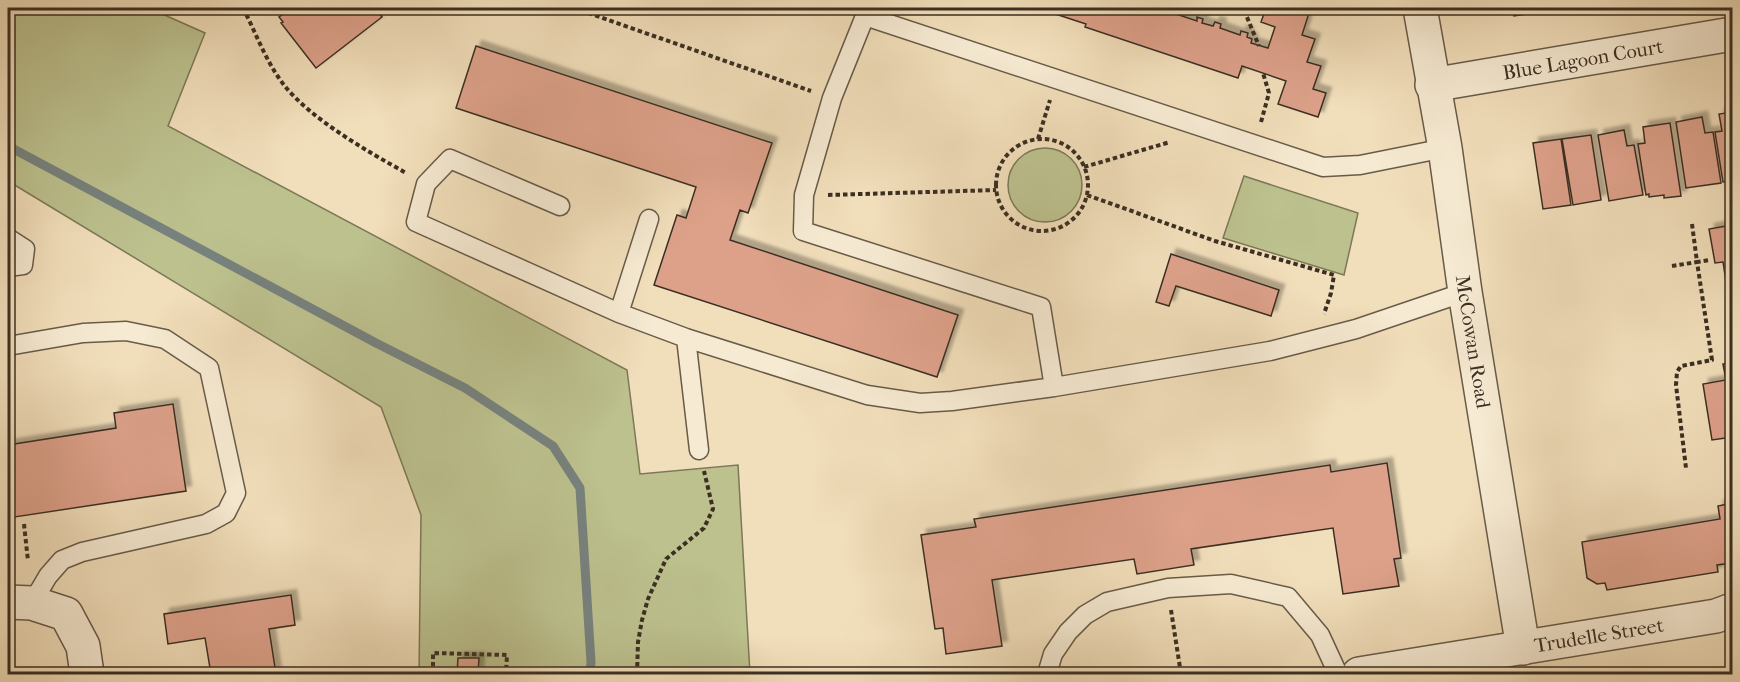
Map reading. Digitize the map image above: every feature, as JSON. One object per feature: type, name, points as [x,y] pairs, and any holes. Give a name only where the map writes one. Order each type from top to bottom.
[{"type":"street","name":"McCowan Road","points":[[1420,8],[1525,661]]},
{"type":"street","name":"Blue Lagoon Court","points":[[1432,85],[1732,34]]},
{"type":"street","points":[[20,603],[66,614],[83,646],[87,675]]},
{"type":"street","name":"Trudelle Street","points":[[1359,675],[1525,661],[1716,616],[1732,610]]},
{"type":"lane","points":[[1053,387],[1041,307],[803,231],[804,195],[832,98],[865,16],[1323,167],[1360,165],[1444,148]]},
{"type":"lane","points":[[560,206],[450,159],[426,184],[416,222],[620,313],[686,338],[867,395],[920,403],[952,401],[1053,387],[1270,351],[1356,329],[1465,292]]},
{"type":"lane","points":[[620,313],[649,219]]},
{"type":"lane","points":[[8,238],[24,249],[23,265],[8,267]]},
{"type":"lane","points":[[8,346],[83,333],[126,331],[165,339],[209,368],[236,493],[226,513],[206,524],[82,552],[62,560],[20,603]]},
{"type":"lane","points":[[686,338],[699,450]]},
{"type":"lane","points":[[1047,675],[1053,654],[1068,632],[1085,615],[1107,602],[1168,588],[1231,584],[1288,597],[1320,635],[1338,675]]},
{"type":"path","points":[[243,8],[272,68],[284,86],[303,104],[353,142],[426,184]]},
{"type":"path","points":[[574,8],[832,98]]},
{"type":"path","points":[[1237,8],[1244,10],[1259,46]]},
{"type":"path","points":[[1260,125],[1269,93],[1263,73]]},
{"type":"path","points":[[1038,139],[1056,80]]},
{"type":"path","points":[[1084,167],[1210,130]]},
{"type":"path","points":[[1038,139],[1051,140],[1064,145],[1075,154],[1084,167],[1088,181],[1087,195],[1080,211],[1069,223],[1055,230],[1039,231],[1023,227],[1010,218],[1000,205],[996,190],[997,176],[1006,157],[1023,144],[1038,139]]},
{"type":"path","points":[[804,195],[996,190]]},
{"type":"path","points":[[1087,195],[1215,241],[1334,276],[1317,339]]},
{"type":"path","points":[[1686,468],[1676,385],[1677,372],[1681,366],[1712,360],[1692,224]]},
{"type":"path","points":[[1672,266],[1710,260]]},
{"type":"path","points":[[637,675],[638,642],[642,620],[648,599],[666,559],[704,528],[713,509],[699,450]]},
{"type":"path","points":[[24,524],[28,561]]},
{"type":"path","points":[[1168,588],[1181,675]]},
{"type":"path","points":[[433,675],[433,653],[507,655],[506,675]]},
{"type":"green space","points":[[8,8],[149,8],[205,33],[168,126],[627,370],[640,474],[738,465],[750,674],[419,674],[421,515],[381,407],[8,181]]},
{"type":"green space","points":[[1045,148],[1059,151],[1071,159],[1079,171],[1082,185],[1079,199],[1071,211],[1059,219],[1045,222],[1031,219],[1019,211],[1011,199],[1008,185],[1011,171],[1019,159],[1031,151]]},
{"type":"green space","points":[[1244,176],[1358,213],[1344,275],[1223,238]]},
{"type":"building","points":[[300,8],[374,8],[382,17],[316,68],[281,23],[283,22],[279,17],[289,10],[292,13]]},
{"type":"building","points":[[1037,8],[1159,8],[1169,12],[1171,8],[1177,10],[1176,14],[1197,21],[1197,17],[1203,19],[1202,23],[1213,26],[1215,22],[1221,24],[1220,28],[1240,35],[1241,31],[1248,33],[1247,37],[1252,39],[1251,43],[1268,48],[1275,27],[1261,22],[1266,8],[1295,8],[1309,13],[1302,35],[1315,39],[1307,62],[1321,66],[1313,89],[1326,93],[1318,117],[1278,104],[1286,81],[1242,66],[1238,78],[1085,27],[1086,24]]},
{"type":"building","points":[[1513,8],[1540,8],[1540,12],[1514,16]]},
{"type":"building","points":[[476,46],[772,143],[748,213],[740,210],[730,240],[958,315],[937,377],[654,285],[677,215],[686,218],[696,187],[456,108]]},
{"type":"building","points":[[1732,112],[1732,181],[1723,182],[1715,132],[1722,131],[1719,114]]},
{"type":"building","points":[[1702,117],[1705,133],[1713,132],[1721,183],[1686,188],[1676,122]]},
{"type":"building","points":[[1670,123],[1681,196],[1649,197],[1649,194],[1646,195],[1638,144],[1645,143],[1643,127]]},
{"type":"building","points":[[1624,130],[1627,146],[1634,145],[1643,195],[1609,201],[1598,135]]},
{"type":"building","points":[[1591,135],[1601,200],[1573,205],[1562,139]]},
{"type":"building","points":[[1561,139],[1571,205],[1543,209],[1533,143]]},
{"type":"building","points":[[1732,225],[1732,321],[1723,262],[1715,263],[1709,229]]},
{"type":"building","points":[[1171,254],[1279,290],[1271,316],[1176,286],[1169,306],[1156,302]]},
{"type":"building","points":[[1732,362],[1732,437],[1712,440],[1703,384],[1726,380],[1723,364]]},
{"type":"building","points":[[173,404],[186,491],[8,518],[8,445],[116,428],[114,413]]},
{"type":"building","points":[[1387,463],[1401,558],[1394,559],[1399,586],[1343,594],[1333,528],[1191,549],[1194,565],[1137,574],[1134,559],[992,580],[1002,646],[946,654],[943,628],[935,629],[921,535],[976,527],[974,519],[1330,465],[1331,472]]},
{"type":"building","points":[[1732,503],[1732,554],[1730,554],[1732,563],[1717,565],[1718,572],[1607,590],[1605,583],[1597,584],[1587,578],[1582,542],[1720,519],[1718,506]]},
{"type":"building","points":[[291,595],[295,625],[269,629],[276,674],[211,674],[205,638],[168,644],[164,614]]},
{"type":"building","points":[[458,658],[479,658],[478,674],[457,674]]},
{"type":"waterway","points":[[8,146],[376,343],[465,388],[553,446],[580,488],[590,674]]}]
